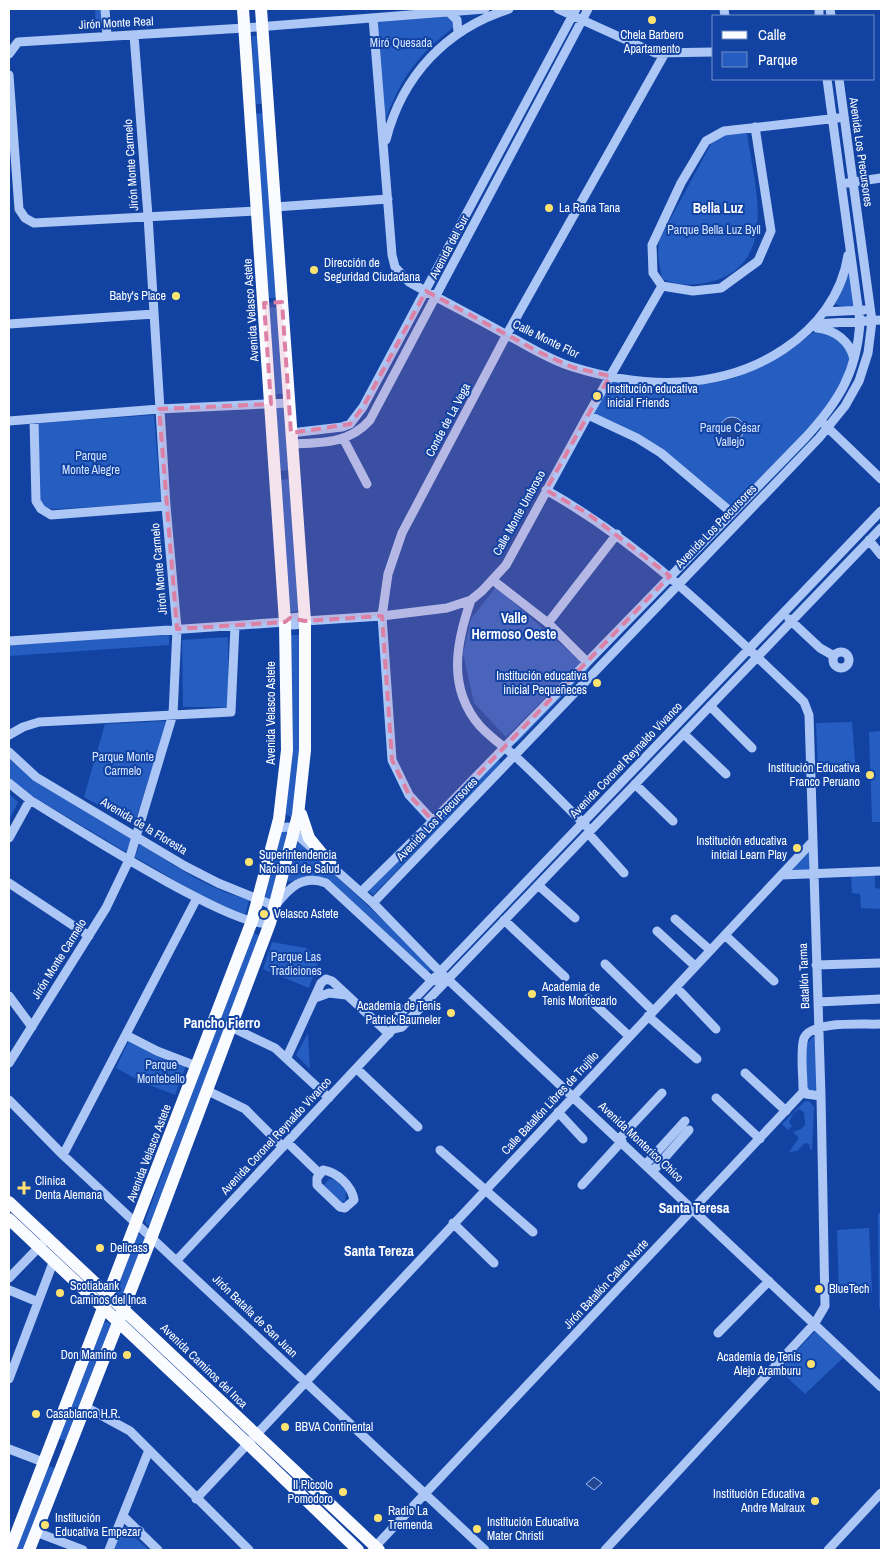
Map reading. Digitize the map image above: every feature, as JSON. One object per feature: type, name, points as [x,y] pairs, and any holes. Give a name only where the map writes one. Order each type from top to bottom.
[{"type":"main road","name":"Avenida Velasco Astete","points":[[10,1550],[51,1439],[137,1224],[252,921],[277,828],[287,750],[285,622],[243,9]]},
{"type":"main road","points":[[29,1550],[122,1307],[152,1236],[270,923],[295,832],[300,802],[305,750],[306,621],[291,439],[261,9]]},
{"type":"main road","points":[[249,110],[268,108]]},
{"type":"main road","points":[[264,303],[282,302]]},
{"type":"main road","points":[[276,477],[294,476]]},
{"type":"main road","points":[[300,802],[306,832],[332,866]]},
{"type":"main road","name":"Avenida Caminos del Inca","points":[[9,1202],[43,1243],[54,1260],[118,1320],[375,1549]]},
{"type":"main road","name":"Avenida Caminos del Inca","points":[[9,1219],[43,1243],[122,1307],[358,1550]]},
{"type":"main road","points":[[51,1439],[69,1446]]},
{"type":"main road","points":[[44,1459],[62,1463]]},
{"type":"street","points":[[105,9],[107,36]]},
{"type":"street","name":"Jirón Monte Real","points":[[9,54],[18,42],[244,28],[425,12],[485,9]]},
{"type":"street","name":"Calle Monte Flor","points":[[384,146],[401,98],[419,69],[440,46],[458,33],[483,19],[509,9]]},
{"type":"street","points":[[558,9],[574,12],[583,20],[647,50],[665,54],[712,52]]},
{"type":"street","name":"Avenida del Sur","points":[[344,440],[356,434],[370,420],[588,9]]},
{"type":"street","points":[[449,12],[457,20],[458,33]]},
{"type":"street","name":"Avenida del Sur","points":[[291,439],[350,424],[363,407],[574,12]]},
{"type":"street","name":"Calle Monte Flor","points":[[373,18],[392,255],[395,266],[409,282],[539,352],[572,367],[610,376],[659,382],[686,382],[737,374],[770,359],[813,326],[833,299],[847,266],[850,244]]},
{"type":"street","name":"Jirón Monte Carmelo","points":[[9,1063],[106,908],[129,860],[173,714],[177,628],[166,506],[148,216],[134,35]]},
{"type":"street","name":"Conde de La Vega","points":[[433,821],[409,795],[392,760],[382,616],[388,574],[402,533],[507,334],[665,54]]},
{"type":"street","points":[[9,74],[11,129],[19,209],[25,218],[34,223],[256,211]]},
{"type":"street","name":"Avenida Los Precursores","points":[[361,892],[433,821],[732,513],[820,421],[838,398],[854,362],[860,322],[827,80]]},
{"type":"street","name":"Avenida Los Precursores","points":[[373,903],[828,428],[846,406],[859,382],[868,354],[872,321],[838,80]]},
{"type":"street","points":[[755,127],[771,231],[758,261],[721,288],[693,291],[662,286],[653,273],[652,245],[681,183],[706,142],[724,131],[755,127],[844,118]]},
{"type":"street","points":[[511,130],[521,136]]},
{"type":"street","points":[[842,184],[881,178]]},
{"type":"street","points":[[275,207],[388,199]]},
{"type":"street","name":"Calle Monte Umbroso","points":[[9,642],[177,628],[285,622],[296,625],[306,621],[382,616],[447,608],[470,600],[494,581],[506,565],[546,490],[662,286]]},
{"type":"street","points":[[824,312],[870,309]]},
{"type":"street","points":[[9,324],[154,314]]},
{"type":"street","points":[[813,326],[881,320]]},
{"type":"street","points":[[813,326],[831,332],[846,342],[850,346],[854,362]]},
{"type":"street","points":[[9,421],[159,409],[289,403]]},
{"type":"street","points":[[588,415],[637,438],[661,453],[732,513]]},
{"type":"street","points":[[34,418],[36,501],[41,509],[51,515],[166,506]]},
{"type":"street","points":[[820,421],[881,479]]},
{"type":"street","points":[[291,439],[344,440],[367,484]]},
{"type":"street","points":[[546,490],[587,513],[617,534],[678,583]]},
{"type":"street","name":"Avenida Coronel Reynaldo Vivanco","points":[[177,1260],[357,1069],[391,1031],[394,1020],[881,511]]},
{"type":"street","name":"Avenida Coronel Reynaldo Vivanco","points":[[391,1031],[402,1027],[881,529]]},
{"type":"street","points":[[548,623],[617,534]]},
{"type":"street","points":[[869,540],[881,556]]},
{"type":"street","points":[[494,581],[548,623],[587,662]]},
{"type":"street","name":"Batallón Tarma","points":[[605,1550],[815,1323],[822,1313],[826,1299],[819,1026],[807,707],[749,649],[678,583]]},
{"type":"street","points":[[470,600],[457,648],[457,676],[462,698],[480,726],[515,756],[583,823],[624,873]]},
{"type":"street","points":[[457,604],[466,612]]},
{"type":"street","points":[[783,613],[820,648],[834,656]]},
{"type":"street","points":[[9,735],[23,727],[40,722],[231,712],[234,626]]},
{"type":"street","points":[[710,706],[752,748]]},
{"type":"street","points":[[684,734],[726,774]]},
{"type":"street","points":[[664,738],[672,745]]},
{"type":"street","name":"Avenida de la Floresta","points":[[9,752],[36,778],[185,866],[218,883],[275,906]]},
{"type":"street","points":[[9,783],[30,800],[129,860],[197,898],[252,921],[264,924],[270,923]]},
{"type":"street","points":[[635,784],[673,821]]},
{"type":"street","points":[[9,838],[30,800]]},
{"type":"street","points":[[277,828],[288,826],[295,832]]},
{"type":"street","name":"Avenida Monterico Chico","points":[[295,832],[373,903],[440,972],[881,1387]]},
{"type":"street","name":"Calle Batallón Libres de Trujillo","points":[[196,1499],[813,841]]},
{"type":"street","points":[[781,875],[881,871]]},
{"type":"street","points":[[275,906],[291,886],[298,882],[313,880],[326,883],[432,981],[448,979]]},
{"type":"street","points":[[9,883],[89,936]]},
{"type":"street","points":[[538,885],[575,918]]},
{"type":"street","points":[[63,1155],[197,898]]},
{"type":"street","points":[[675,919],[710,950]]},
{"type":"street","points":[[504,920],[565,977]]},
{"type":"street","points":[[657,931],[695,966]]},
{"type":"street","points":[[725,935],[774,981]]},
{"type":"street","points":[[605,964],[697,1059]]},
{"type":"street","points":[[816,965],[881,964]]},
{"type":"street","points":[[288,1057],[321,983],[326,979],[332,981],[391,1031]]},
{"type":"street","points":[[676,987],[716,1029]]},
{"type":"street","points":[[315,998],[329,993],[347,995]]},
{"type":"street","points":[[9,996],[32,1027]]},
{"type":"street","points":[[588,998],[630,1036]]},
{"type":"street","points":[[818,1002],[881,999]]},
{"type":"street","points":[[821,1096],[810,1095],[804,1091],[803,1042],[808,1032],[819,1026],[881,1024]]},
{"type":"street","points":[[231,1027],[262,1040],[288,1057],[330,1098]]},
{"type":"street","points":[[126,1035],[157,1051],[196,1066]]},
{"type":"street","points":[[357,1069],[418,1127]]},
{"type":"street","points":[[745,1072],[786,1111]]},
{"type":"street","points":[[206,1090],[245,1109],[319,1173]]},
{"type":"street","name":"Jirón Batallón Callao Norte","points":[[375,1549],[804,1091]]},
{"type":"street","points":[[582,1185],[662,1092]]},
{"type":"street","points":[[716,1098],[760,1140]]},
{"type":"street","name":"Jirón Batalla de San Juan","points":[[9,1100],[63,1155],[152,1236],[485,1550]]},
{"type":"street","points":[[558,1112],[582,1139]]},
{"type":"street","points":[[646,1164],[687,1126],[653,1171]]},
{"type":"street","points":[[440,1150],[532,1232]]},
{"type":"street","points":[[323,1170],[332,1171],[353,1191],[354,1200],[345,1208],[340,1207],[317,1185],[319,1173],[323,1170]]},
{"type":"street","points":[[454,1223],[494,1263]]},
{"type":"street","points":[[9,1278],[43,1243]]},
{"type":"street","points":[[9,1379],[54,1260]]},
{"type":"street","points":[[718,1333],[770,1281]]},
{"type":"street","points":[[9,1290],[38,1302]]},
{"type":"street","points":[[84,1406],[115,1421],[130,1431],[249,1550]]},
{"type":"street","points":[[9,1449],[44,1459]]},
{"type":"street","points":[[110,1550],[149,1450]]},
{"type":"street","points":[[828,1550],[881,1493]]},
{"type":"street","points":[[124,1516],[158,1550]]},
{"type":"street","points":[[115,1536],[128,1531],[140,1531]]},
{"type":"street","points":[[36,1532],[83,1550]]},
{"type":"highlighted area","points":[[426,291],[539,352],[572,367],[610,376],[546,490],[587,513],[670,576],[433,821],[409,795],[392,760],[382,616],[305,621],[290,618],[285,622],[177,629],[159,409],[271,404],[264,303],[282,302],[291,433],[350,424],[363,407]]},
{"type":"green space","points":[[95,9],[106,9],[108,29],[96,30]]},
{"type":"green space","name":"Miró Quesada","points":[[449,16],[453,18],[454,27],[440,38],[410,70],[396,95],[383,126],[376,22]]},
{"type":"green space","points":[[252,36],[259,36],[263,104],[254,104]]},
{"type":"green space","points":[[263,113],[277,298],[266,298],[252,114]]},
{"type":"green space","name":"Parque Bella Luz Byll","points":[[747,133],[758,214],[756,234],[750,251],[739,267],[715,281],[685,284],[662,279],[658,256],[659,240],[712,142],[724,135]]},
{"type":"green space","points":[[852,266],[855,307],[844,307],[835,304]]},
{"type":"green space","points":[[278,307],[283,394],[273,394],[268,308]]},
{"type":"green space","name":"Parque César Vallejo","points":[[821,331],[834,337],[845,347],[849,356],[847,371],[837,390],[803,436],[733,509],[679,464],[593,413],[611,380],[681,385],[719,382],[762,366],[814,332]]},
{"type":"green space","points":[[286,404],[289,470],[278,471],[275,405]]},
{"type":"green space","name":"Parque Monte Alegre","points":[[154,415],[161,503],[53,509],[43,506],[40,499],[38,423]]},
{"type":"green space","points":[[290,479],[299,611],[289,612],[280,480]]},
{"type":"green space","points":[[496,587],[581,662],[506,737],[474,703],[463,653],[471,619]]},
{"type":"green space","points":[[169,634],[169,645],[9,656],[9,645]]},
{"type":"green space","points":[[291,635],[301,635],[302,748],[295,820],[284,813]]},
{"type":"green space","points":[[228,637],[228,707],[183,707],[182,640]]},
{"type":"green space","points":[[588,666],[590,668],[517,743],[514,741]]},
{"type":"green space","name":"Parque Monte Carmelo","points":[[168,721],[134,825],[84,797],[105,724]]},
{"type":"green space","points":[[852,722],[856,773],[818,774],[816,723]]},
{"type":"green space","points":[[881,731],[881,822],[872,822],[869,732]]},
{"type":"green space","points":[[9,759],[35,781],[132,838],[126,852],[32,796],[9,779]]},
{"type":"green space","points":[[498,760],[502,764],[373,895],[368,891]]},
{"type":"green space","points":[[9,794],[18,802],[9,821]]},
{"type":"green space","points":[[280,831],[289,831],[272,900],[265,897]]},
{"type":"green space","points":[[298,841],[433,966],[433,970],[427,971],[338,889],[310,877],[287,882]]},
{"type":"green space","points":[[140,843],[205,883],[249,900],[245,915],[200,895],[135,857]]},
{"type":"green space","points":[[809,850],[809,870],[790,871]]},
{"type":"green space","points":[[851,876],[875,876],[875,888],[881,889],[881,909],[861,908],[860,894],[852,893]]},
{"type":"green space","points":[[251,931],[261,937],[152,1225],[147,1225],[145,1221]]},
{"type":"green space","name":"Parque Las Tradiciones","points":[[272,942],[306,948],[319,959],[309,988],[263,969]]},
{"type":"green space","points":[[308,1033],[310,1069],[296,1055]]},
{"type":"green space","points":[[813,1036],[816,1038],[818,1089],[813,1091],[808,1090],[807,1086],[806,1045]]},
{"type":"green space","name":"Parque Montebello","points":[[130,1038],[187,1063],[175,1095],[144,1083],[116,1068]]},
{"type":"green space","points":[[805,1101],[809,1101],[814,1107],[812,1150],[809,1144],[805,1143],[797,1151],[789,1152],[799,1138],[793,1132],[805,1125],[804,1112],[799,1109],[793,1114],[789,1122],[792,1126],[788,1130],[782,1124]]},
{"type":"green space","points":[[329,1179],[336,1180],[346,1191],[345,1201],[341,1203],[323,1186]]},
{"type":"green space","points":[[878,1213],[881,1214],[881,1306],[879,1309]]},
{"type":"green space","points":[[869,1228],[872,1292],[839,1293],[837,1230]]},
{"type":"green space","points":[[138,1233],[146,1240],[122,1299],[114,1292]]},
{"type":"green space","points":[[103,1323],[112,1324],[67,1442],[58,1438]]},
{"type":"green space","name":"Academia de Tenis Alejo Aramburu","points":[[816,1330],[843,1358],[805,1394],[779,1370]]},
{"type":"green space","points":[[47,1465],[56,1469],[25,1550],[15,1550]]},
{"type":"green space","points":[[125,1535],[132,1535],[149,1550],[112,1550],[116,1540]]},
{"type":"shaded area","points":[[732,417],[737,418],[743,424],[743,434],[737,440],[732,441],[727,440],[721,434],[720,429],[721,424],[727,418]]},
{"type":"shaded area","points":[[594,1477],[602,1483],[594,1490],[586,1484]]},
{"type":"place","name":"Chela Barbero Apartamento","points":[[652,20]]},
{"type":"place","name":"La Rana Tana","points":[[549,208]]},
{"type":"place","name":"Dirección de Seguridad Ciudadana","points":[[314,270]]},
{"type":"place","name":"Baby's Place","points":[[176,296]]},
{"type":"place","name":"Institución educativa inicial Friends","points":[[597,396]]},
{"type":"place","name":"Institución educativa inicial Pequeñeces","points":[[597,683]]},
{"type":"place","name":"Institución Educativa Franco Peruano","points":[[870,775]]},
{"type":"place","name":"Institución educativa inicial Learn Play","points":[[797,848]]},
{"type":"place","name":"Superintendencia Nacional de Salud","points":[[249,862]]},
{"type":"place","name":"Velasco Astete","points":[[264,914]]},
{"type":"place","name":"Academia de Tenis Montecarlo","points":[[532,994]]},
{"type":"place","name":"Academia de Tenis Patrick Baumeler","points":[[451,1013]]},
{"type":"place","name":"Clinica Denta Alemana","points":[[24,1188]]},
{"type":"place","name":"Delicass","points":[[100,1248]]},
{"type":"place","name":"BlueTech","points":[[819,1289]]},
{"type":"place","name":"Scotiabank Caminos del Inca","points":[[60,1293]]},
{"type":"place","name":"Don Mamino","points":[[127,1355]]},
{"type":"place","name":"Academia de Tenis Alejo Aramburu","points":[[811,1364]]},
{"type":"place","name":"Casablanca H.R.","points":[[36,1414]]},
{"type":"place","name":"BBVA Continental","points":[[285,1427]]},
{"type":"place","name":"Il Piccolo Pomodoro","points":[[343,1492]]},
{"type":"place","name":"Institución Educativa Andre Malraux","points":[[815,1501]]},
{"type":"place","name":"Radio La Tremenda","points":[[378,1518]]},
{"type":"place","name":"Institución Educativa Empezar","points":[[45,1525]]},
{"type":"place","name":"Institución Educativa Mater Christi","points":[[477,1529]]},
{"type":"district","name":"Bella Luz","points":[[718,208]]},
{"type":"district","name":"Valle Hermoso Oeste","points":[[514,626]]},
{"type":"district","name":"Pancho Fierro","points":[[222,1023]]},
{"type":"district","name":"Santa Teresa","points":[[694,1208]]},
{"type":"district","name":"Santa Tereza","points":[[379,1251]]}]
